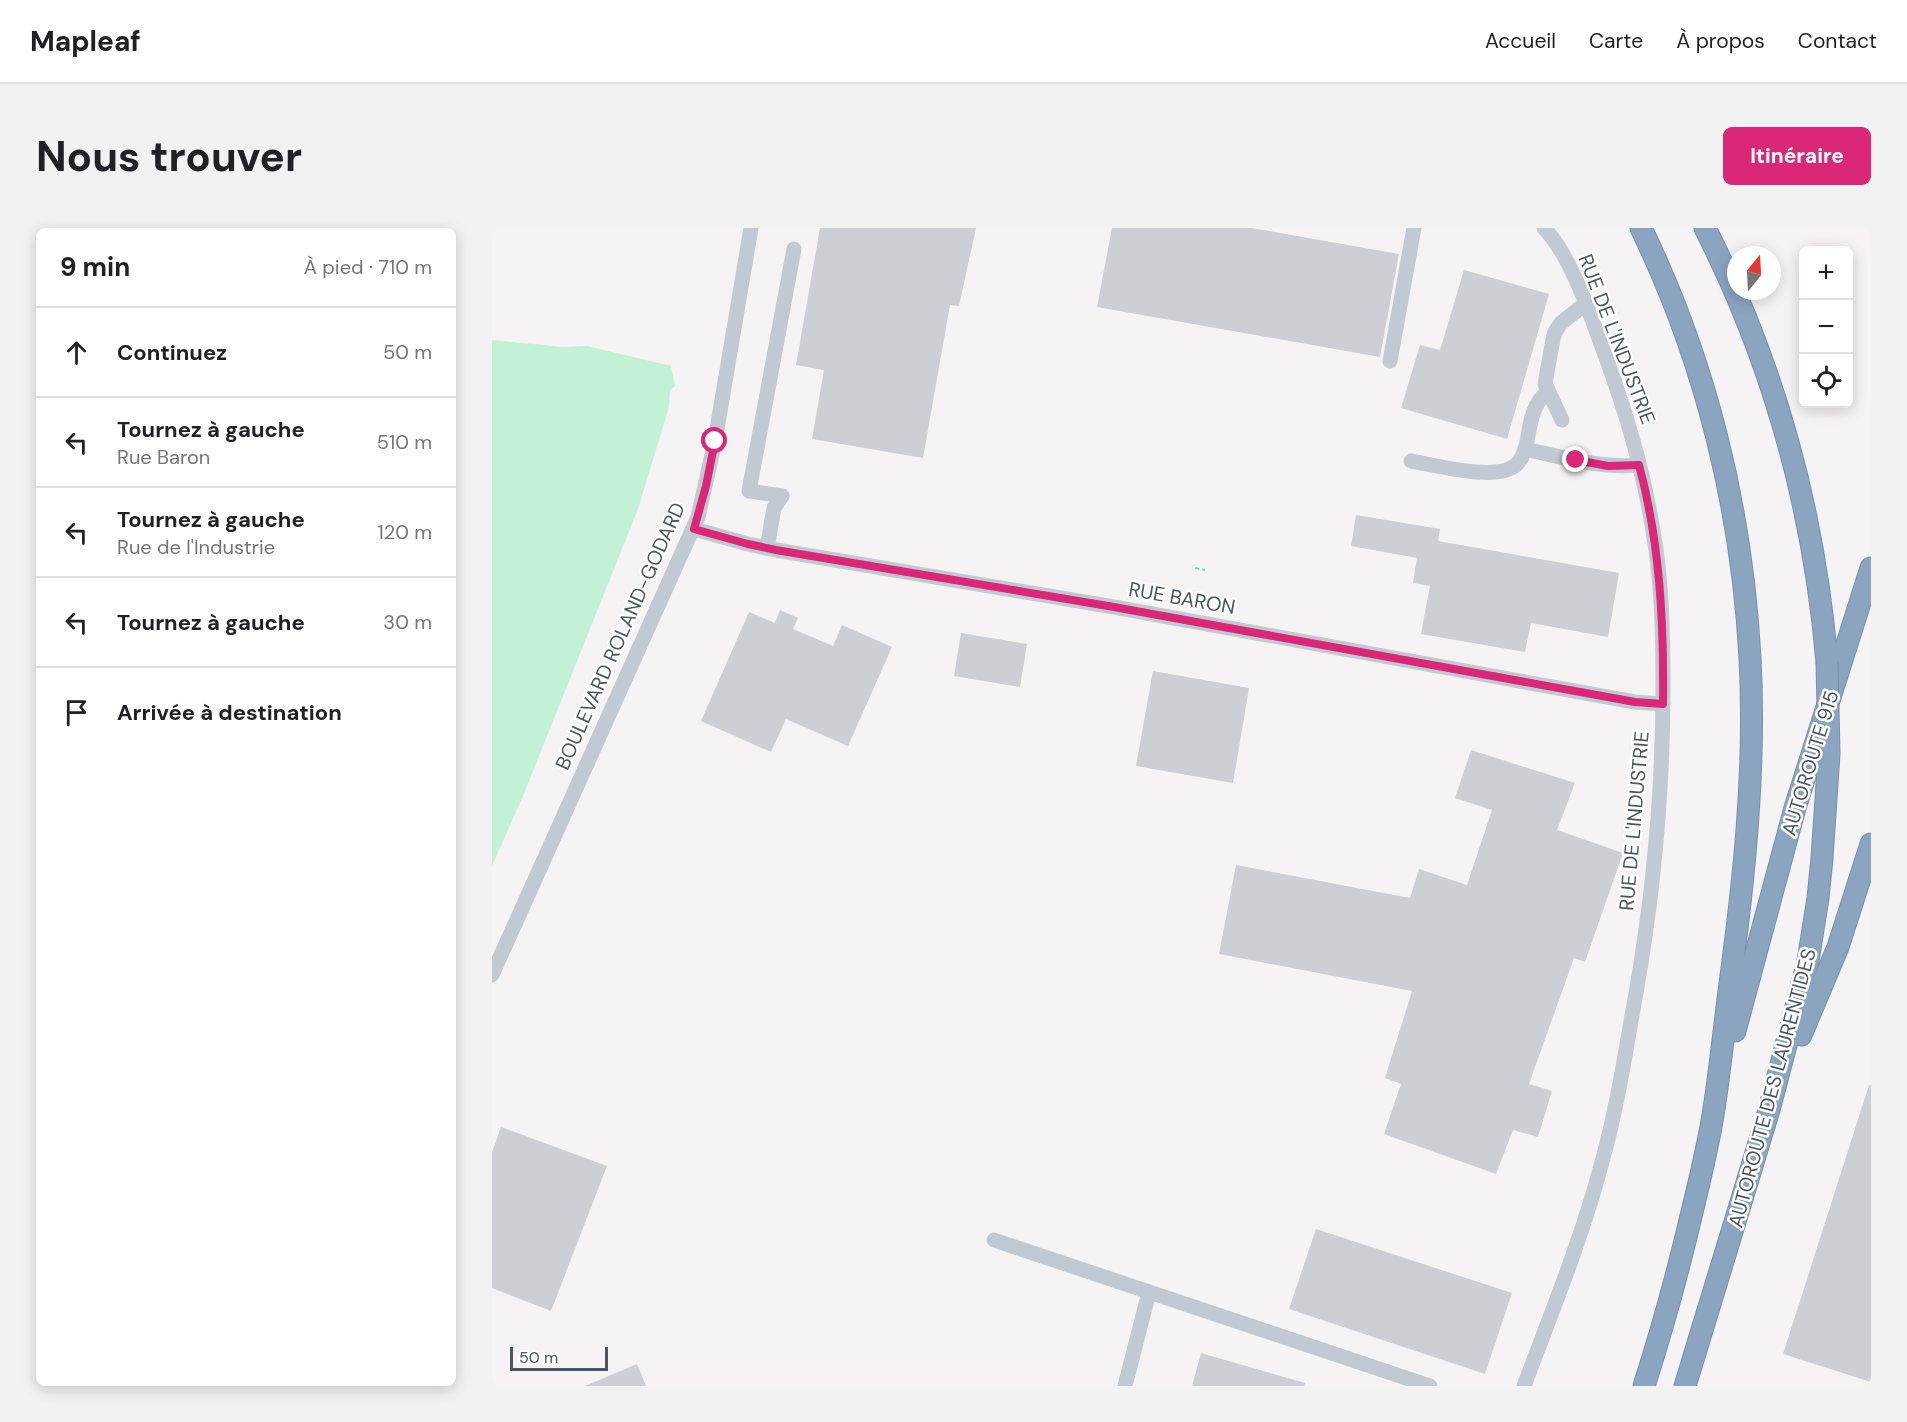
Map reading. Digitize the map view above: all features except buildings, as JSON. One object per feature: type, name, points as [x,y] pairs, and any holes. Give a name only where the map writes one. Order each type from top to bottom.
[{"type":"highway","points":[[1641,228],[1675,307],[1710,412],[1730,497],[1742,567],[1750,657],[1751,712],[1748,806],[1740,910],[1714,1110],[1682,1258],[1644,1386]]},
{"type":"highway","name":"AUTOROUTE DES LAURENTIDES","points":[[1685,1386],[1769,1110],[1811,945],[1825,831],[1829,754],[1827,662],[1813,549],[1787,435],[1755,339],[1705,228]]},
{"type":"highway","name":"AUTOROUTE 915","points":[[1714,1110],[1795,808],[1871,568]]},
{"type":"highway","points":[[1769,1110],[1838,947],[1871,844]]},
{"type":"street","name":"BOULEVARD ROLAND-GODARD","points":[[492,975],[694,529],[710,467],[751,228]]},
{"type":"street","points":[[1390,361],[1414,228]]},
{"type":"street","name":"RUE DE L'INDUSTRIE","points":[[1524,1386],[1587,1211],[1616,1110],[1641,963],[1657,843],[1663,761],[1663,648],[1658,568],[1653,528],[1639,465],[1624,411],[1585,304],[1565,258],[1544,228]]},
{"type":"street","points":[[771,549],[782,509],[782,496],[749,491],[794,249]]},
{"type":"street","points":[[1562,420],[1545,384],[1555,332],[1566,318],[1585,304]]},
{"type":"street","points":[[1411,461],[1484,473],[1514,466],[1525,449],[1536,405],[1548,391]]},
{"type":"street","points":[[1525,449],[1608,466],[1639,465]]},
{"type":"street","name":"RUE BARON","points":[[694,529],[771,549],[1114,607],[1635,702],[1663,704]]},
{"type":"street","points":[[993,1240],[1430,1386]]},
{"type":"street","points":[[1125,1386],[1149,1292]]},
{"type":"path","points":[[1195,568],[1205,570]]},
{"type":"green space","points":[[492,340],[563,347],[587,346],[671,366],[675,386],[670,390],[669,407],[638,509],[523,796],[492,866]]},
{"type":"route","points":[[715,441],[694,529],[711,534],[776,550],[1114,607],[1635,702],[1663,704],[1660,586],[1653,528],[1639,465],[1608,466],[1576,460]]}]
